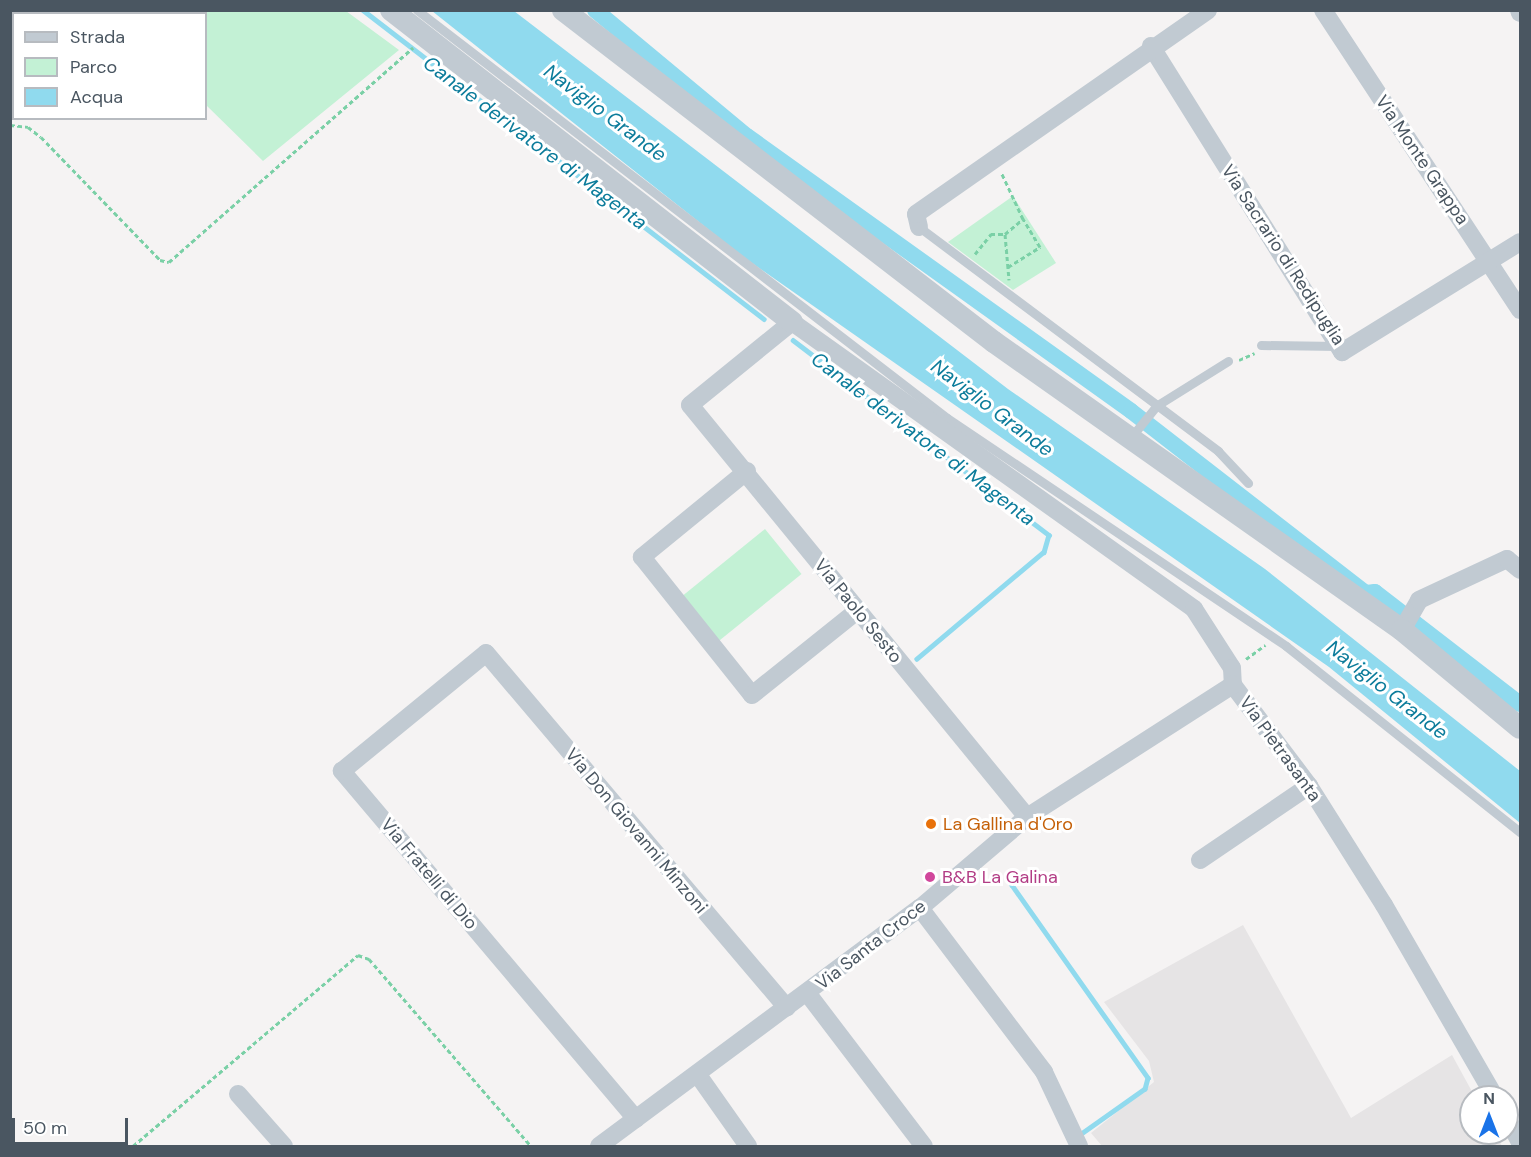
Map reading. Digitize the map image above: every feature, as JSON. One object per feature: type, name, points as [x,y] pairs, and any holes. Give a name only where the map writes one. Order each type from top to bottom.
[{"type":"street","points":[[391,10],[792,322]]},
{"type":"street","points":[[563,10],[994,342],[1407,622],[1521,728]]},
{"type":"street","points":[[919,227],[916,214],[1151,46],[1208,10]]},
{"type":"street","name":"Via Monte Grappa","points":[[1323,10],[1521,310]]},
{"type":"street","name":"Via Sacrario di Redipuglia","points":[[1151,46],[1342,352],[1490,262]]},
{"type":"street","points":[[1490,262],[1521,242]]},
{"type":"street","name":"Via Paolo Sesto","points":[[792,322],[690,405],[747,471],[857,610],[1027,817]]},
{"type":"street","name":"Via Pietrasanta","points":[[792,322],[1014,483],[1165,585],[1194,609],[1233,676],[1309,786],[1488,1085]]},
{"type":"street","points":[[747,471],[642,557],[664,585],[752,695],[857,610]]},
{"type":"street","points":[[1407,622],[1419,600],[1514,565]]},
{"type":"street","name":"Via Don Giovanni Minzoni","points":[[486,653],[787,1008]]},
{"type":"street","name":"Via Fratelli di Dio","points":[[486,653],[342,771],[636,1119]]},
{"type":"street","name":"Via Santa Croce","points":[[599,1146],[808,994],[920,908],[1027,817],[1233,676]]},
{"type":"street","points":[[1200,860],[1309,786]]},
{"type":"street","points":[[920,908],[1044,1072],[1080,1146]]},
{"type":"street","points":[[808,994],[924,1146]]},
{"type":"street","points":[[698,1075],[748,1146]]},
{"type":"street","points":[[238,1094],[284,1146]]},
{"type":"lane","points":[[417,10],[947,418],[1286,646],[1521,832]]},
{"type":"lane","points":[[919,227],[1218,451],[1248,483]]},
{"type":"lane","points":[[1261,345],[1338,346]]},
{"type":"lane","points":[[1132,436],[1156,406],[1228,361]]},
{"type":"path","points":[[16,120],[41,137],[160,260],[169,262],[318,126],[409,52]]},
{"type":"path","points":[[10,125],[20,124]]},
{"type":"path","points":[[993,157],[1023,219],[1040,247],[1008,267]]},
{"type":"path","points":[[968,262],[991,234],[1005,234],[1023,219]]},
{"type":"path","points":[[1005,234],[1010,295]]},
{"type":"path","points":[[1228,361],[1253,355],[1261,345]]},
{"type":"path","points":[[1233,676],[1268,641]]},
{"type":"path","points":[[133,1146],[358,956],[369,959],[531,1146]]},
{"type":"shaded area","points":[[1243,925],[1351,1118],[1452,1055],[1468,1085],[1459,1085],[1459,1145],[1502,1146],[1102,1146],[1091,1133],[1154,1082],[1149,1061],[1104,1002]]},
{"type":"green space","points":[[108,11],[346,11],[399,50],[263,161],[207,106],[207,12]]},
{"type":"green space","points":[[1013,196],[1056,263],[1013,290],[948,242]]},
{"type":"green space","points":[[765,529],[802,574],[719,641],[683,596]]},
{"type":"water","name":"Naviglio Grande","points":[[432,11],[514,11],[1008,389],[1265,569],[1520,771],[1520,823],[1329,667],[742,256]]},
{"type":"waterway","name":"Canale derivatore di Magenta","points":[[363,10],[764,319]]},
{"type":"waterway","points":[[595,10],[747,136],[1131,411],[1366,593],[1375,592],[1520,704]]},
{"type":"waterway","name":"Canale derivatore di Magenta","points":[[793,340],[1049,535],[1044,552],[917,659]]},
{"type":"waterway","name":"Canale derivatore di Magenta","points":[[1010,872],[1012,885],[1148,1078],[1145,1089],[1080,1135]]},
{"type":"place","name":"La Gallina d'Oro","points":[[931,824]]},
{"type":"place","name":"B&B La Galina","points":[[930,877]]}]
